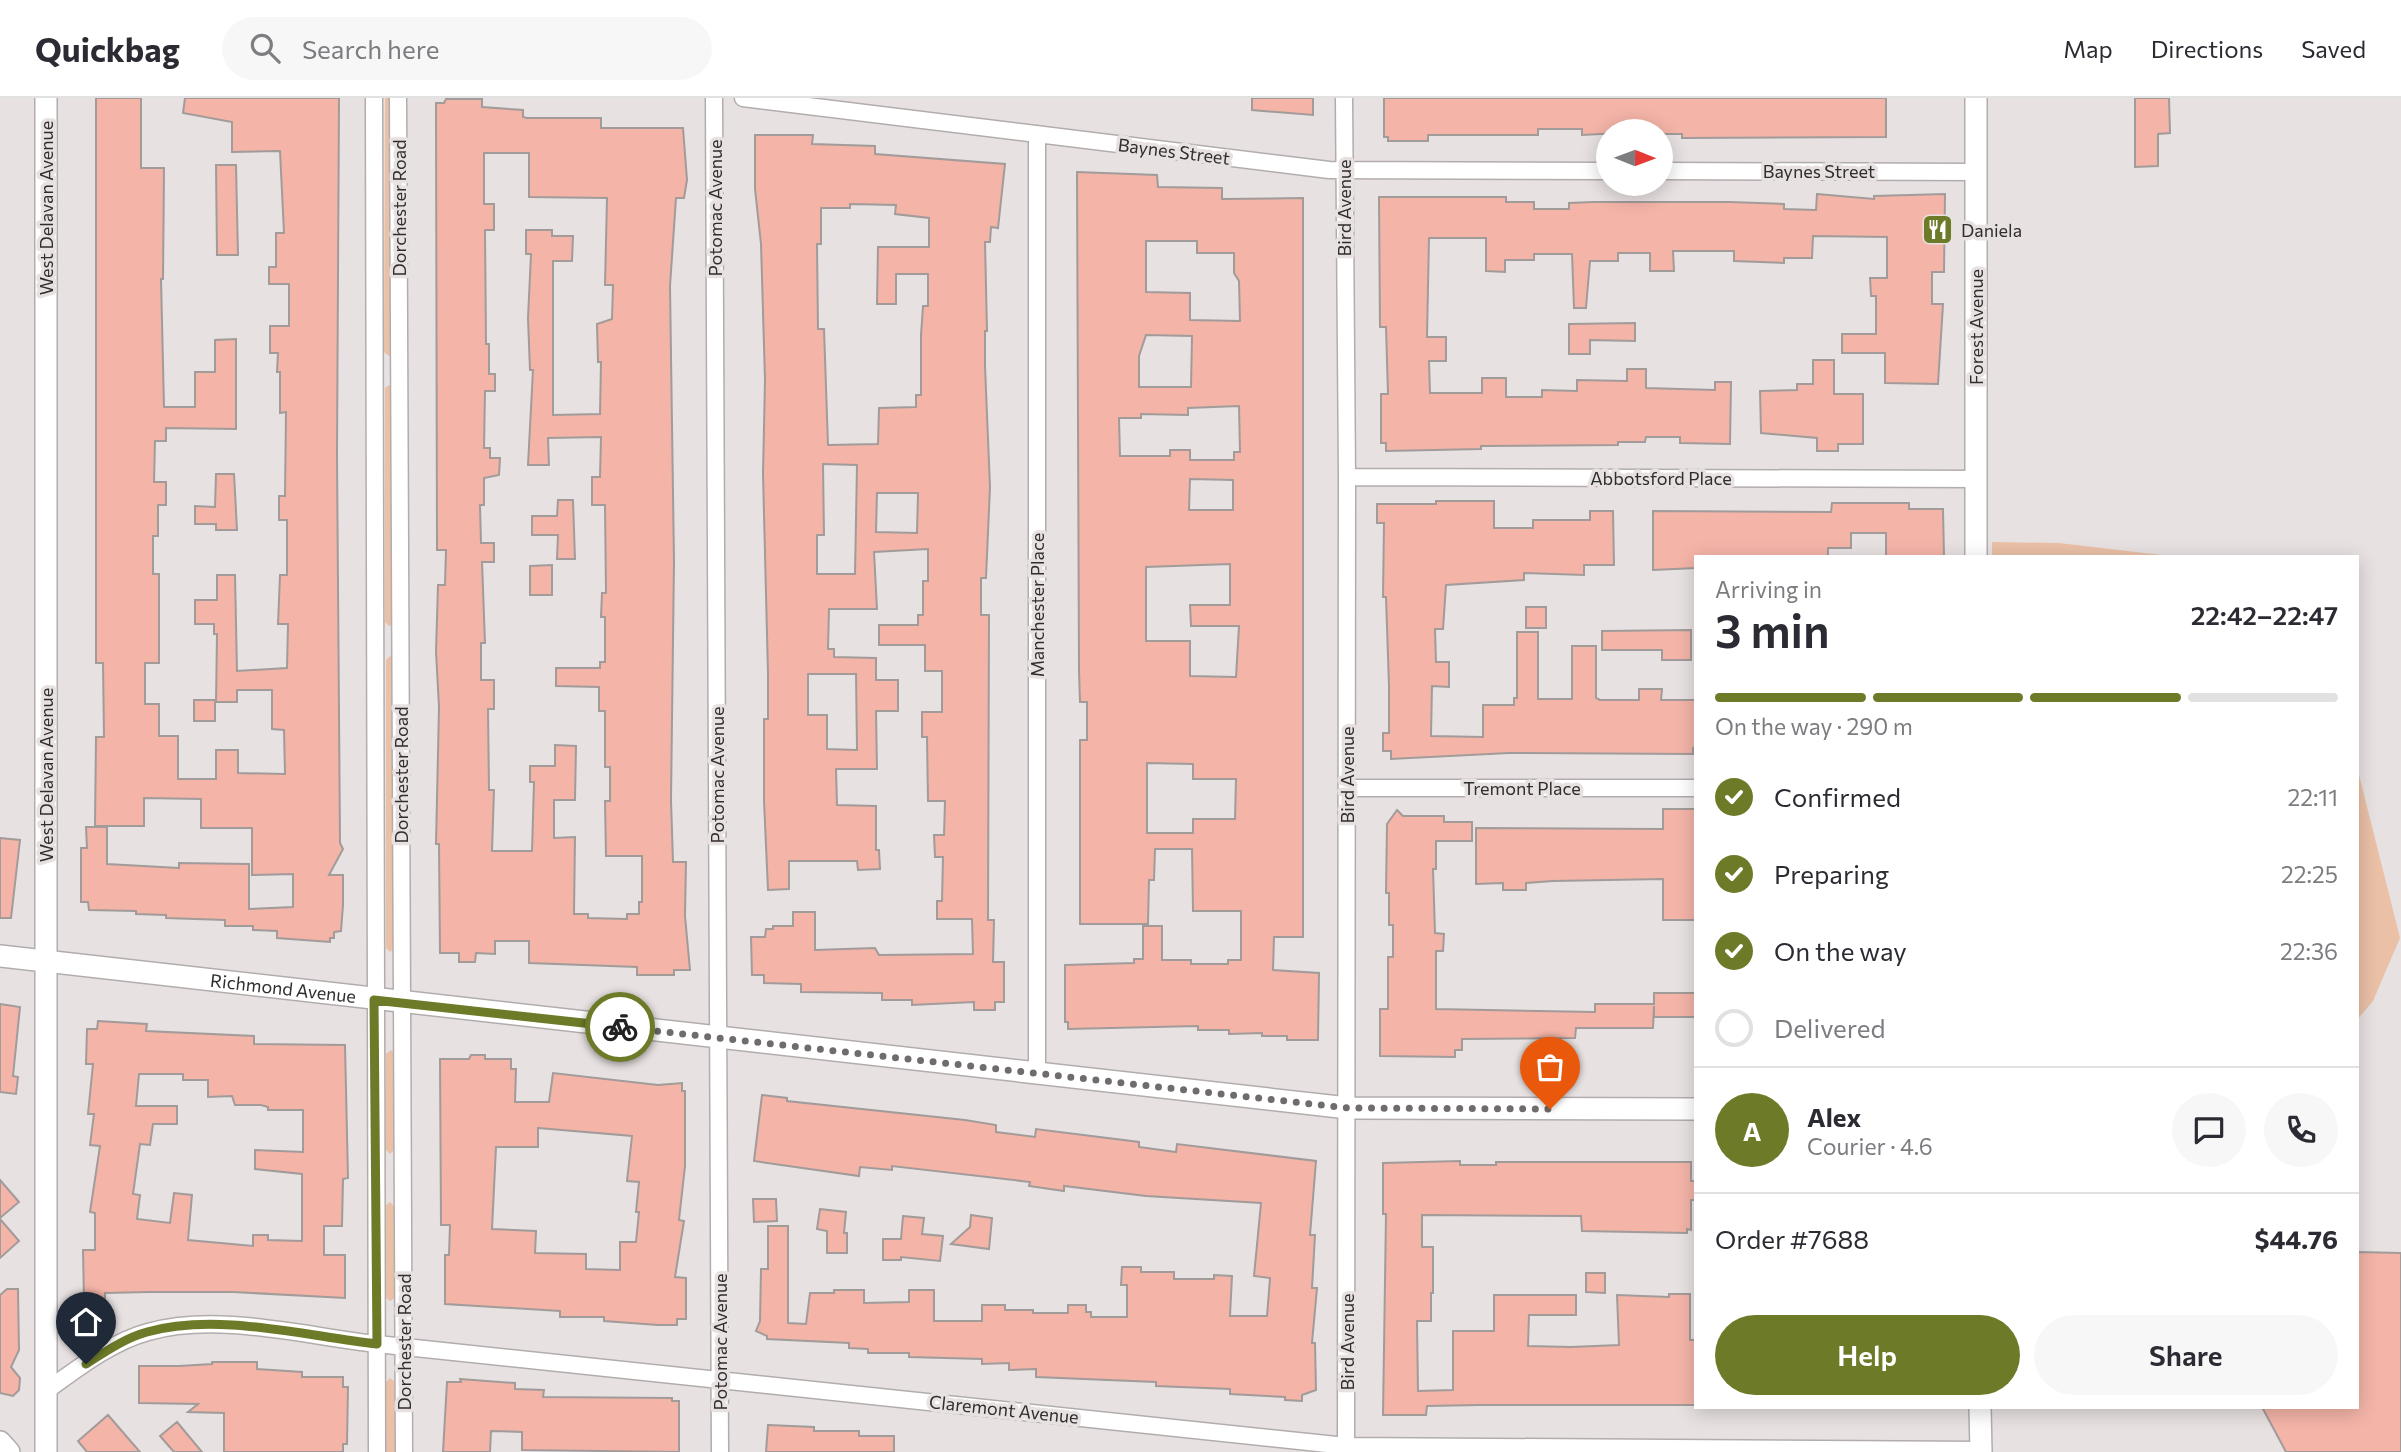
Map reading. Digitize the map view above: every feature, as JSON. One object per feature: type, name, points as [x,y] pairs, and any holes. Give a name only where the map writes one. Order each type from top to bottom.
[{"type":"street","name":"West Delavan Avenue","points":[[46,98],[46,1452]]},
{"type":"street","name":"Dorchester Road","points":[[374,98],[377,1452]]},
{"type":"street","name":"Dorchester Road","points":[[398,98],[404,1452]]},
{"type":"street","name":"Potomac Avenue","points":[[714,98],[720,1452]]},
{"type":"street","name":"Baynes Street","points":[[743,98],[1344,170],[1596,171]]},
{"type":"street","name":"Bird Avenue","points":[[1344,98],[1348,1108],[1346,1449]]},
{"type":"street","name":"Forest Avenue","points":[[1976,98],[1976,555]]},
{"type":"street","name":"Manchester Place","points":[[1037,134],[1037,1075]]},
{"type":"street","name":"Baynes Street","points":[[1673,171],[1977,172]]},
{"type":"street","points":[[374,371],[399,370]]},
{"type":"street","name":"Abbotsford Place","points":[[1347,478],[1976,479]]},
{"type":"street","points":[[374,639],[401,638]]},
{"type":"street","name":"Tremont Place","points":[[1347,788],[1694,788]]},
{"type":"street","name":"Richmond Avenue","points":[[0,956],[1348,1108],[1694,1109]]},
{"type":"street","points":[[376,1164],[404,1164]]},
{"type":"street","points":[[376,1193],[404,1192]]},
{"type":"street","name":"Claremont Avenue","points":[[46,1391],[119,1343],[147,1332],[186,1325],[216,1324],[377,1344],[720,1378],[1346,1449],[1981,1451]]},
{"type":"street","points":[[1980,1409],[1981,1451]]},
{"type":"street","points":[[0,1442],[9,1452]]},
{"type":"shaded area","points":[[385,98],[393,98],[392,355],[389,356],[384,352]]},
{"type":"shaded area","points":[[392,386],[393,625],[389,626],[385,622],[385,388]]},
{"type":"shaded area","points":[[1992,542],[2059,543],[2161,555],[1992,555]]},
{"type":"shaded area","points":[[390,656],[393,657],[394,948],[390,952],[386,948],[386,660]]},
{"type":"shaded area","points":[[2359,775],[2400,938],[2373,1001],[2359,1018]]},
{"type":"shaded area","points":[[391,1050],[395,1054],[395,1149],[390,1154],[385,1149],[386,1054]]},
{"type":"shaded area","points":[[390,1202],[394,1206],[395,1298],[390,1301],[386,1298],[385,1206]]},
{"type":"shaded area","points":[[390,1378],[395,1382],[395,1452],[386,1452],[386,1382]]},
{"type":"building","points":[[96,98],[141,98],[141,168],[164,168],[161,279],[164,407],[195,407],[195,372],[215,372],[215,340],[236,339],[236,429],[166,428],[166,441],[155,441],[154,482],[166,482],[166,505],[158,505],[158,536],[153,536],[153,574],[159,574],[159,663],[145,663],[145,704],[159,704],[159,736],[178,736],[178,779],[216,779],[216,750],[238,750],[238,773],[285,774],[284,730],[272,729],[272,690],[237,690],[237,702],[216,702],[217,634],[214,634],[214,624],[195,624],[195,600],[217,600],[217,575],[235,575],[237,671],[287,668],[288,624],[278,624],[280,575],[287,575],[287,520],[279,520],[279,496],[285,496],[286,412],[280,413],[278,353],[270,353],[270,326],[289,326],[289,284],[269,284],[269,267],[276,267],[276,233],[284,233],[280,151],[232,152],[232,122],[183,113],[185,98],[339,98],[337,456],[340,843],[343,849],[329,875],[343,875],[343,905],[341,931],[334,932],[334,938],[330,938],[330,942],[277,938],[277,931],[253,930],[253,926],[225,926],[225,920],[166,918],[166,915],[136,914],[136,911],[89,910],[88,902],[81,902],[81,848],[87,848],[86,827],[107,827],[107,864],[179,868],[179,863],[249,864],[249,909],[293,907],[293,874],[252,875],[252,828],[201,828],[201,799],[144,798],[144,826],[95,826],[96,737],[104,737],[103,663],[96,663]]},
{"type":"building","points":[[1252,98],[1313,98],[1313,115],[1252,110]]},
{"type":"building","points":[[1384,98],[1886,98],[1886,137],[1682,138],[1682,134],[1673,134],[1673,119],[1596,119],[1596,134],[1582,135],[1582,129],[1538,129],[1538,135],[1428,135],[1428,141],[1388,141],[1388,137],[1384,137]]},
{"type":"building","points":[[2135,98],[2169,98],[2170,133],[2158,134],[2158,166],[2135,167]]},
{"type":"building","points":[[446,99],[482,99],[482,107],[523,110],[523,117],[527,118],[601,118],[601,128],[683,128],[687,180],[684,198],[676,198],[670,286],[674,561],[671,800],[673,862],[686,862],[685,916],[690,970],[674,970],[674,975],[637,975],[637,967],[529,963],[529,941],[495,941],[495,954],[476,953],[475,962],[459,962],[459,953],[440,953],[439,844],[436,844],[439,707],[436,652],[438,585],[445,585],[446,550],[437,550],[436,103],[444,103]],"holes":[[[484,153],[529,153],[529,197],[607,198],[605,285],[613,285],[612,319],[597,324],[598,362],[601,362],[600,414],[553,415],[553,261],[572,261],[573,236],[552,236],[552,230],[526,230],[526,254],[531,254],[528,318],[530,370],[533,370],[528,465],[549,465],[548,438],[601,437],[600,477],[592,477],[592,505],[605,505],[606,593],[602,593],[601,617],[605,617],[605,662],[600,662],[600,668],[556,668],[556,686],[599,687],[599,711],[605,711],[605,767],[610,767],[610,801],[605,801],[606,856],[642,856],[642,902],[639,902],[639,914],[627,914],[627,919],[588,918],[588,914],[574,914],[575,837],[554,838],[554,800],[575,800],[576,746],[555,745],[555,766],[530,766],[530,782],[534,782],[532,851],[492,851],[494,790],[489,790],[488,709],[494,709],[494,680],[481,680],[481,643],[485,643],[482,562],[494,562],[494,543],[481,543],[480,505],[484,505],[484,478],[499,475],[500,458],[490,458],[490,448],[484,448],[485,391],[495,391],[495,374],[489,374],[489,344],[486,344],[485,230],[494,230],[494,204],[484,204]]]},
{"type":"building","points":[[755,135],[813,135],[812,144],[875,146],[875,154],[1005,164],[998,228],[991,227],[990,242],[985,242],[985,366],[990,487],[986,578],[981,578],[981,615],[989,615],[988,920],[994,920],[993,962],[1004,962],[1004,1002],[995,1002],[995,1010],[974,1010],[974,1002],[912,1005],[912,1000],[882,1000],[882,993],[801,992],[801,984],[764,983],[764,975],[752,975],[751,937],[765,937],[766,929],[773,929],[773,926],[793,926],[793,912],[815,912],[815,950],[875,948],[879,955],[973,954],[972,919],[937,919],[937,901],[942,901],[943,857],[935,857],[934,835],[944,835],[945,801],[928,801],[927,737],[922,737],[922,712],[942,712],[942,671],[925,671],[925,645],[879,645],[879,625],[918,625],[918,615],[923,615],[923,581],[928,581],[928,549],[874,552],[877,609],[829,609],[828,649],[834,649],[834,657],[876,658],[876,680],[898,680],[898,711],[876,711],[877,769],[836,769],[837,805],[876,806],[876,850],[879,850],[880,869],[858,870],[857,861],[789,861],[789,889],[768,890],[764,801],[764,719],[768,719],[763,474],[765,380],[761,244],[755,189]],"holes":[[[850,204],[896,205],[895,214],[929,218],[929,247],[878,247],[877,304],[896,304],[896,274],[928,274],[928,306],[923,306],[921,335],[921,395],[916,395],[916,407],[879,408],[878,444],[828,445],[824,329],[818,329],[817,244],[821,244],[821,208],[850,208]],[[823,464],[857,465],[855,574],[817,574],[817,535],[824,535]],[[877,493],[918,493],[917,533],[876,532]],[[808,674],[856,674],[857,750],[827,749],[827,715],[808,715]]]},
{"type":"building","points":[[216,165],[236,165],[238,255],[217,255]]},
{"type":"building","points":[[1077,172],[1157,175],[1158,187],[1222,188],[1222,199],[1303,198],[1303,937],[1274,937],[1273,970],[1319,973],[1318,1040],[1287,1040],[1287,1036],[1262,1036],[1262,1033],[1229,1034],[1229,1030],[1198,1030],[1198,1026],[1068,1029],[1068,1022],[1065,1022],[1065,965],[1134,963],[1134,959],[1143,959],[1143,926],[1162,926],[1162,960],[1191,960],[1191,964],[1228,964],[1228,960],[1241,960],[1241,911],[1193,911],[1192,849],[1155,849],[1154,880],[1149,880],[1148,924],[1080,924],[1080,740],[1087,740],[1087,702],[1080,702]],"holes":[[[1146,241],[1197,241],[1197,253],[1234,253],[1234,273],[1239,281],[1240,321],[1190,320],[1190,293],[1146,292]],[[1146,335],[1192,336],[1191,387],[1139,387],[1139,356]],[[1239,406],[1240,452],[1234,452],[1234,460],[1190,460],[1190,450],[1170,450],[1170,456],[1120,456],[1119,418],[1141,418],[1141,414],[1188,415],[1188,408]],[[1190,479],[1233,480],[1233,510],[1189,510]],[[1230,564],[1230,605],[1190,605],[1191,626],[1239,626],[1236,677],[1190,676],[1190,641],[1146,641],[1146,567]],[[1147,763],[1193,764],[1193,779],[1236,779],[1235,819],[1193,819],[1193,833],[1147,833]]]},
{"type":"building","points":[[1817,194],[1874,199],[1874,196],[1945,194],[1944,272],[1932,272],[1932,304],[1943,304],[1938,384],[1885,383],[1885,353],[1842,353],[1842,334],[1876,334],[1876,296],[1871,296],[1870,278],[1887,278],[1887,237],[1813,236],[1812,258],[1784,258],[1784,263],[1734,261],[1734,251],[1673,251],[1674,271],[1650,271],[1650,253],[1618,253],[1618,261],[1590,261],[1586,308],[1574,308],[1572,254],[1534,254],[1534,260],[1505,260],[1505,272],[1486,271],[1486,238],[1429,238],[1427,337],[1446,337],[1446,361],[1429,361],[1430,393],[1482,393],[1482,378],[1506,378],[1506,397],[1542,397],[1542,390],[1577,391],[1577,380],[1627,381],[1627,369],[1646,369],[1646,388],[1715,390],[1715,382],[1731,382],[1730,444],[1680,443],[1680,437],[1646,437],[1645,442],[1618,442],[1618,445],[1481,446],[1481,449],[1386,451],[1386,443],[1381,443],[1381,394],[1388,394],[1386,327],[1380,327],[1379,197],[1506,197],[1506,202],[1534,202],[1534,209],[1569,209],[1569,203],[1593,202],[1730,202],[1784,204],[1784,209],[1816,210]]},
{"type":"building","points":[[1635,323],[1635,341],[1590,340],[1590,354],[1569,354],[1569,324]]},
{"type":"building","points":[[1813,360],[1834,360],[1834,394],[1863,394],[1863,444],[1838,444],[1838,451],[1817,451],[1817,438],[1761,433],[1760,391],[1797,390],[1797,384],[1813,384]]},
{"type":"building","points":[[216,474],[234,474],[237,530],[216,530],[216,524],[195,524],[195,506],[215,507]]},
{"type":"building","points":[[558,500],[573,500],[575,559],[557,559],[558,535],[532,535],[532,516],[557,516]]},
{"type":"building","points":[[1436,501],[1494,501],[1494,528],[1533,528],[1533,520],[1590,520],[1590,511],[1613,511],[1614,565],[1584,565],[1584,575],[1524,573],[1524,580],[1446,585],[1443,629],[1435,629],[1436,662],[1449,662],[1449,687],[1432,686],[1431,736],[1483,737],[1483,705],[1514,705],[1514,698],[1517,698],[1517,632],[1538,632],[1538,699],[1572,699],[1572,646],[1596,646],[1596,698],[1639,700],[1639,689],[1662,689],[1661,700],[1694,700],[1693,754],[1509,753],[1391,759],[1391,751],[1383,751],[1383,733],[1389,733],[1389,686],[1386,597],[1383,597],[1384,523],[1377,523],[1377,504],[1436,504]]},
{"type":"building","points":[[1832,503],[1909,503],[1909,509],[1943,509],[1944,555],[1886,555],[1886,533],[1851,533],[1851,548],[1828,548],[1828,555],[1694,555],[1694,568],[1653,570],[1653,511],[1831,512]]},
{"type":"building","points":[[552,565],[552,595],[530,595],[530,566]]},
{"type":"building","points":[[1526,607],[1546,607],[1546,628],[1526,628]]},
{"type":"building","points":[[1691,630],[1691,660],[1662,660],[1662,650],[1602,650],[1602,631]]},
{"type":"building","points":[[194,700],[215,700],[215,721],[194,721]]},
{"type":"building","points":[[1663,809],[1694,809],[1694,920],[1663,920],[1663,879],[1526,883],[1526,890],[1503,890],[1503,883],[1476,884],[1476,828],[1663,829]]},
{"type":"building","points":[[1397,810],[1403,816],[1444,816],[1444,822],[1472,822],[1472,841],[1436,841],[1436,869],[1433,869],[1435,933],[1444,934],[1443,951],[1436,951],[1436,1009],[1595,1012],[1595,1004],[1654,1004],[1654,993],[1694,993],[1694,1017],[1654,1017],[1654,1006],[1653,1028],[1576,1028],[1575,1038],[1462,1039],[1462,1050],[1455,1050],[1455,1057],[1380,1056],[1380,1009],[1388,1009],[1388,957],[1393,957],[1393,925],[1389,925],[1389,893],[1386,893],[1387,824]]},
{"type":"building","points":[[0,838],[20,840],[11,918],[0,918]]},
{"type":"building","points":[[0,1004],[20,1007],[13,1076],[18,1077],[16,1094],[0,1092]]},
{"type":"building","points":[[98,1021],[147,1024],[146,1031],[254,1036],[254,1044],[345,1045],[348,1178],[343,1179],[342,1226],[324,1226],[324,1255],[345,1255],[345,1298],[233,1292],[149,1292],[105,1293],[105,1300],[84,1300],[83,1250],[95,1250],[95,1213],[90,1212],[100,1146],[90,1145],[94,1114],[88,1114],[93,1064],[86,1064],[87,1029],[97,1029]],"holes":[[[139,1074],[183,1074],[183,1080],[208,1080],[208,1097],[232,1096],[235,1105],[261,1105],[268,1107],[268,1110],[303,1110],[303,1152],[255,1150],[255,1169],[302,1174],[302,1241],[268,1240],[268,1235],[253,1235],[253,1246],[188,1240],[192,1195],[174,1193],[170,1223],[137,1219],[140,1195],[133,1194],[140,1144],[150,1145],[153,1124],[177,1124],[177,1106],[136,1106]]]},
{"type":"building","points":[[471,1055],[485,1055],[485,1059],[511,1059],[511,1069],[516,1069],[515,1102],[549,1102],[553,1073],[658,1085],[682,1083],[682,1091],[685,1091],[685,1166],[679,1220],[684,1221],[675,1277],[686,1278],[686,1319],[677,1319],[677,1325],[658,1325],[604,1321],[604,1317],[560,1317],[560,1311],[445,1304],[445,1255],[449,1255],[450,1225],[441,1225],[440,1059],[469,1059]],"holes":[[[538,1128],[632,1136],[627,1181],[639,1182],[636,1212],[639,1212],[636,1242],[620,1242],[620,1270],[586,1269],[586,1254],[535,1253],[536,1231],[492,1229],[496,1147],[538,1147]]]},
{"type":"building","points":[[762,1095],[787,1098],[787,1101],[965,1120],[996,1125],[996,1132],[1035,1137],[1036,1129],[1139,1142],[1139,1147],[1176,1152],[1177,1144],[1316,1161],[1310,1235],[1315,1235],[1312,1288],[1317,1288],[1312,1343],[1315,1343],[1316,1390],[1302,1395],[1302,1401],[1285,1400],[1285,1397],[1230,1394],[1230,1389],[1156,1386],[1156,1382],[1036,1377],[1036,1369],[1009,1370],[1009,1363],[982,1364],[982,1359],[909,1357],[909,1353],[868,1353],[868,1349],[849,1348],[849,1343],[767,1339],[767,1336],[756,1331],[760,1321],[761,1269],[768,1269],[768,1226],[788,1226],[788,1323],[806,1324],[810,1293],[834,1293],[834,1290],[864,1290],[864,1303],[909,1302],[909,1290],[934,1290],[934,1321],[982,1321],[982,1305],[1005,1305],[1005,1310],[1033,1310],[1033,1313],[1068,1313],[1068,1305],[1086,1305],[1086,1312],[1091,1312],[1091,1317],[1127,1317],[1127,1285],[1121,1285],[1122,1267],[1141,1267],[1141,1272],[1174,1272],[1174,1279],[1232,1276],[1230,1316],[1267,1316],[1270,1278],[1254,1276],[1261,1203],[1146,1196],[1064,1186],[1064,1191],[1029,1186],[1030,1182],[892,1166],[892,1170],[860,1167],[859,1176],[754,1161]]},
{"type":"building","points":[[1460,1161],[1460,1165],[1496,1165],[1496,1162],[1691,1162],[1694,1200],[1691,1200],[1691,1230],[1687,1229],[1687,1233],[1582,1231],[1581,1216],[1422,1215],[1422,1247],[1433,1247],[1433,1293],[1431,1321],[1417,1321],[1418,1391],[1453,1390],[1453,1331],[1494,1331],[1494,1295],[1576,1295],[1576,1315],[1529,1315],[1528,1346],[1571,1347],[1619,1345],[1617,1295],[1669,1297],[1669,1294],[1690,1294],[1690,1340],[1694,1340],[1694,1405],[1427,1406],[1426,1415],[1383,1415],[1386,1214],[1383,1214],[1383,1163]]},
{"type":"building","points":[[0,1180],[19,1202],[0,1218]]},
{"type":"building","points":[[753,1199],[776,1199],[777,1221],[754,1222]]},
{"type":"building","points":[[820,1209],[846,1212],[844,1233],[847,1233],[847,1253],[827,1253],[827,1231],[817,1229]]},
{"type":"building","points":[[971,1215],[992,1218],[989,1249],[951,1244],[970,1227]]},
{"type":"building","points":[[903,1216],[924,1218],[922,1234],[943,1236],[940,1261],[901,1257],[901,1260],[883,1260],[883,1239],[901,1239]]},
{"type":"building","points":[[0,1219],[19,1241],[0,1258]]},
{"type":"building","points":[[2359,1252],[2401,1253],[2401,1452],[2286,1452],[2263,1409],[2359,1409]]},
{"type":"building","points":[[1586,1273],[1605,1273],[1605,1293],[1586,1292]]},
{"type":"building","points":[[7,1289],[18,1289],[19,1350],[11,1367],[20,1378],[19,1390],[13,1396],[0,1393],[0,1295]]},
{"type":"building","points":[[212,1362],[257,1362],[257,1369],[302,1372],[302,1377],[343,1377],[343,1387],[348,1387],[347,1444],[343,1444],[343,1452],[224,1452],[224,1413],[188,1412],[198,1404],[139,1403],[139,1366],[179,1366]]},
{"type":"building","points":[[460,1379],[515,1383],[515,1389],[544,1390],[543,1397],[672,1398],[672,1401],[679,1401],[679,1452],[522,1450],[522,1432],[491,1431],[490,1452],[443,1452],[447,1382],[461,1382]]},
{"type":"building","points":[[108,1415],[140,1452],[87,1452],[78,1441]]},
{"type":"building","points":[[177,1422],[202,1452],[174,1452],[160,1436]]},
{"type":"building","points":[[768,1425],[814,1427],[814,1431],[859,1431],[859,1436],[894,1436],[894,1452],[766,1452]]},
{"type":"way so far","points":[[620,1027],[1348,1108],[1550,1109]]},
{"type":"place","name":"Daniela","points":[[1938,230]]},
{"type":"route","points":[[86,1364],[119,1343],[147,1332],[186,1325],[216,1324],[377,1344],[374,1000],[620,1027]]}]
